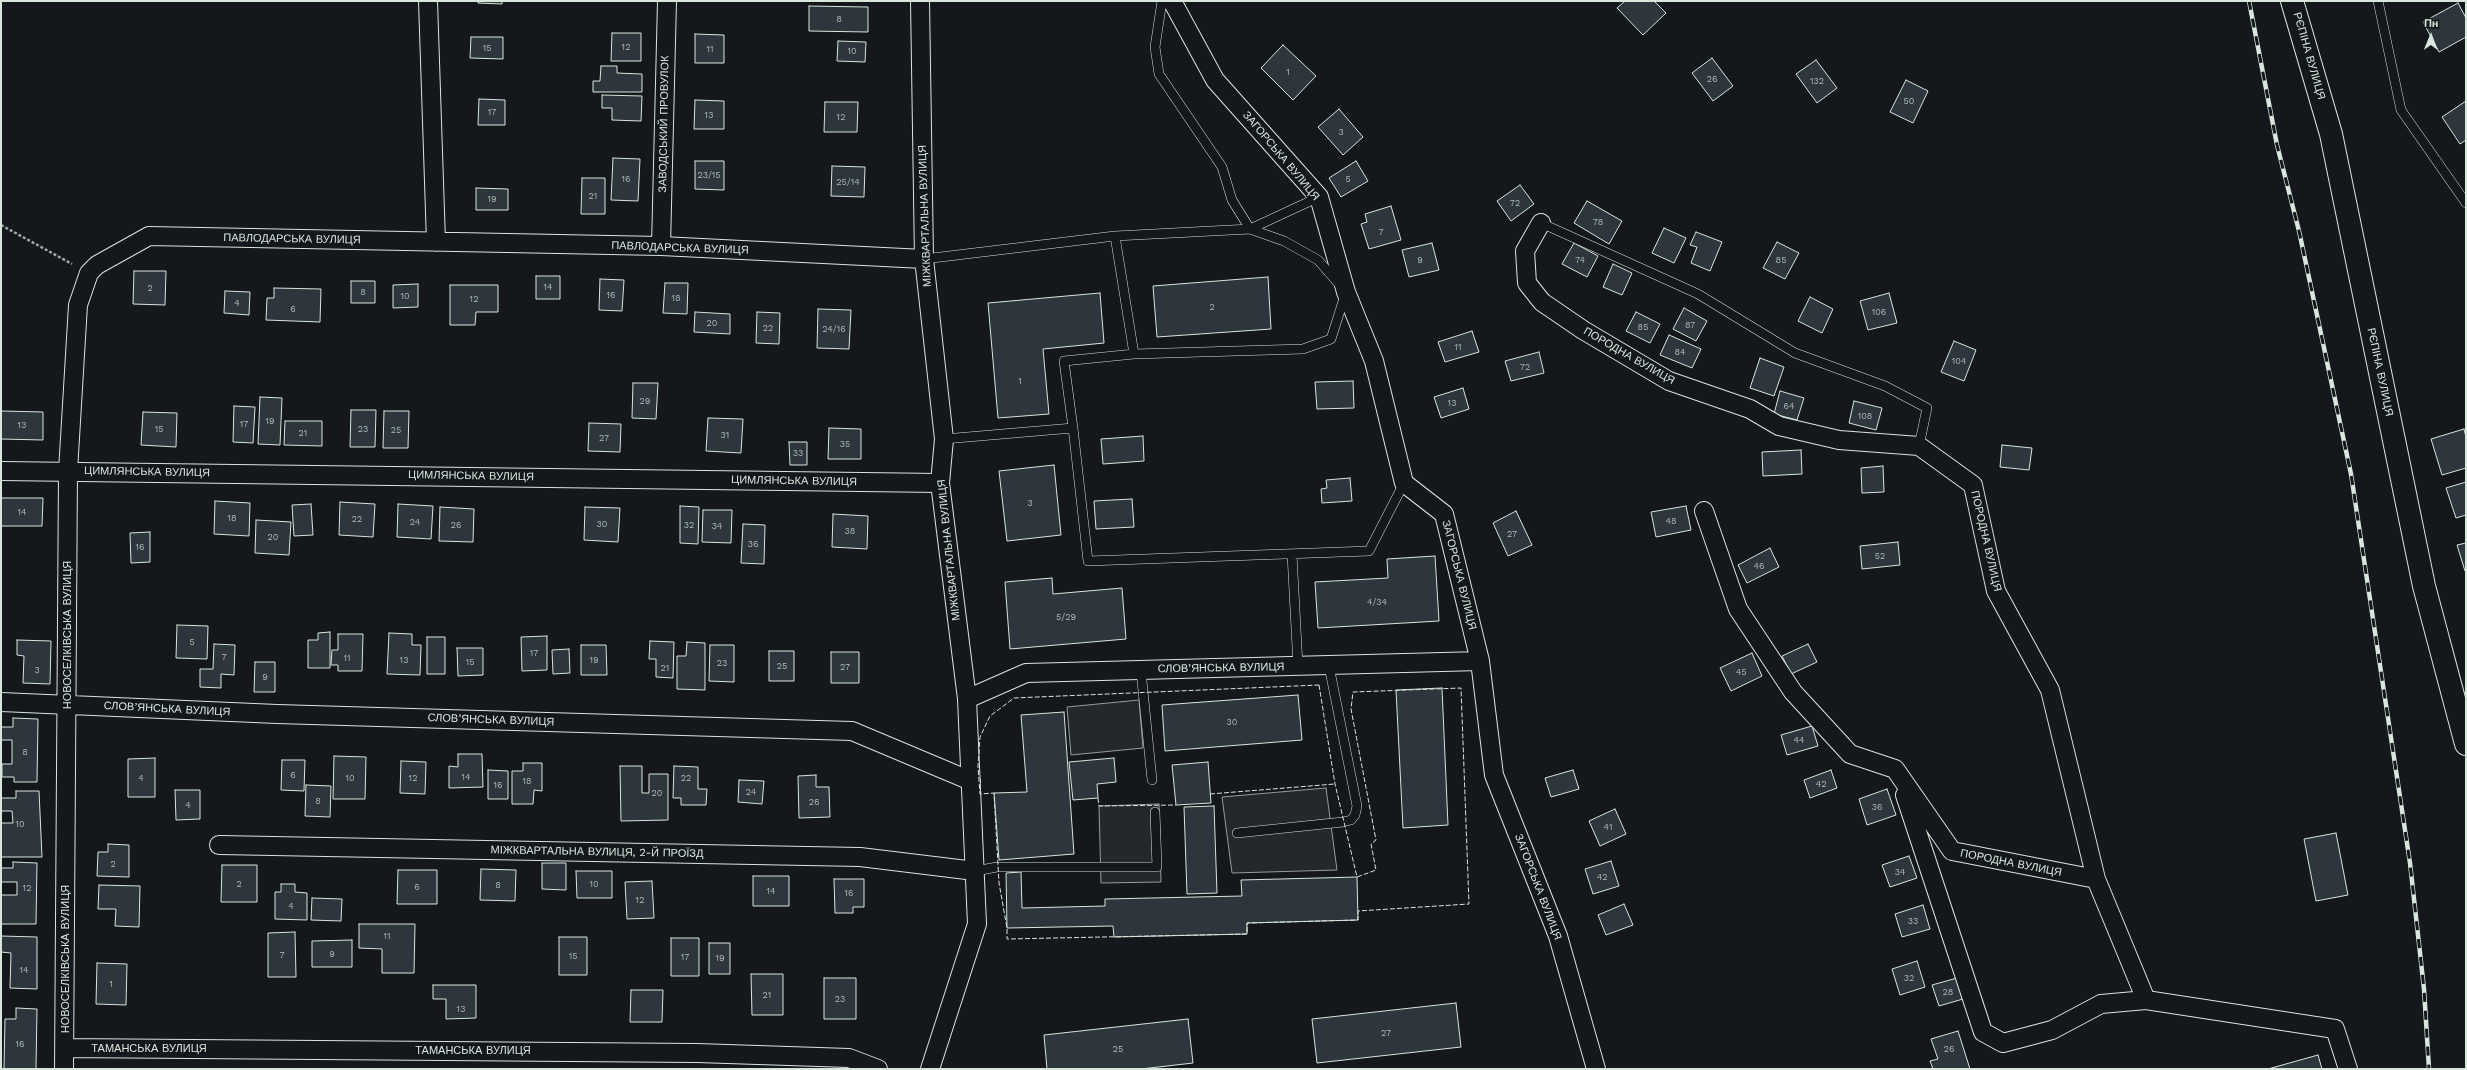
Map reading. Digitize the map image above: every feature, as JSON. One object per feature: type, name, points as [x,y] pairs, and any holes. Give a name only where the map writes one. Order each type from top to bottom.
[{"type":"street","points":[[428,1],[436,242]]},
{"type":"street","name":"ЗАВОДСЬКИЙ ПРОВУЛОК","points":[[661,246],[667,1]]},
{"type":"street","name":"МІЖКВАРТАЛЬНА ВУЛИЦЯ","points":[[920,1],[924,259],[944,439],[940,483],[967,699],[978,924],[930,1069]]},
{"type":"street","name":"ЗАГОРСЬКА ВУЛИЦЯ","points":[[1172,1],[1215,80],[1319,197],[1346,292],[1374,361],[1404,483],[1444,514],[1480,661],[1494,775],[1558,936],[1596,1069]]},
{"type":"street","name":"РЄПІНА ВУЛИЦЯ","points":[[2294,1],[2331,134],[2424,586],[2466,744]]},
{"type":"street","name":"ПОРОДНА ВУЛИЦЯ","points":[[1541,223],[1524,251],[1527,283],[1542,302],[1583,330],[1662,377],[1750,409],[1779,426],[1839,440],[1919,446],[1973,485],[1996,591],[2050,690],[2096,879],[2146,1000]]},
{"type":"street","name":"ПАВЛОДАРСЬКА ВУЛИЦЯ","points":[[89,273],[97,265],[149,236],[661,246],[924,259]]},
{"type":"street","name":"НОВОСЕЛКІВСЬКА ВУЛИЦЯ","points":[[64,1069],[68,704],[68,470],[78,305],[89,273]]},
{"type":"street","name":"ЦИМЛЯНСЬКА ВУЛИЦЯ","points":[[1,471],[68,470],[940,483]]},
{"type":"street","points":[[1704,511],[1738,609],[1793,692],[1850,754],[1895,769],[1911,810],[1983,1032],[2003,1043],[2052,1030],[2101,1004],[2146,1000],[2335,1029],[2348,1069]]},
{"type":"street","name":"СЛОВ’ЯНСЬКА ВУЛИЦЯ","points":[[967,699],[1026,673],[1480,661]]},
{"type":"street","name":"СЛОВ’ЯНСЬКА ВУЛИЦЯ","points":[[1,702],[285,714],[852,731],[971,781]]},
{"type":"street","name":"ПОРОДНА ВУЛИЦЯ","points":[[1895,769],[1952,851],[2096,879]]},
{"type":"street","name":"МІЖКВАРТАЛЬНА ВУЛИЦЯ, 2-Й ПРОЇЗД","points":[[219,845],[860,857],[975,871]]},
{"type":"street","name":"ТАМАНСЬКА ВУЛИЦЯ","points":[[65,1048],[690,1053],[849,1058],[878,1069]]},
{"type":"lane","points":[[1162,1],[1155,47],[1159,74],[1222,167],[1232,200],[1250,229],[1284,242],[1318,260],[1346,292],[1331,339],[1303,349],[1134,354],[1064,361],[1088,561],[1370,551],[1404,483]]},
{"type":"lane","points":[[2378,1],[2401,110],[2466,203]]},
{"type":"lane","points":[[924,259],[1115,236],[1250,229],[1319,197]]},
{"type":"lane","points":[[1541,223],[1698,294],[1795,353],[1885,386],[1927,408],[1919,446]]},
{"type":"lane","points":[[1115,236],[1134,354]]},
{"type":"lane","points":[[944,439],[1073,428]]},
{"type":"lane","points":[[1292,554],[1298,666]]},
{"type":"lane","points":[[1236,833],[1343,822],[1351,820],[1356,815],[1357,806],[1328,666]]},
{"type":"lane","points":[[1141,670],[1152,780]]},
{"type":"lane","points":[[975,871],[998,867],[1157,867],[1155,812]]},
{"type":"path","points":[[1,225],[89,273]]},
{"type":"shaded area","points":[[1139,700],[1143,748],[1071,755],[1067,707]]},
{"type":"shaded area","points":[[1326,788],[1337,870],[1232,873],[1222,797]]},
{"type":"shaded area","points":[[1159,804],[1161,882],[1101,883],[1099,806]]},
{"type":"building","points":[[478,1],[502,1],[502,4],[478,3]]},
{"type":"building","points":[[1625,1],[1654,1],[1666,13],[1643,35],[1617,8]]},
{"type":"building","points":[[2458,3],[2466,18],[2466,37],[2439,52],[2423,22]]},
{"type":"building","points":[[809,6],[868,7],[868,32],[809,31]]},
{"type":"building","points":[[612,33],[641,33],[641,61],[611,61]]},
{"type":"building","points":[[695,34],[724,35],[724,63],[695,63]]},
{"type":"building","points":[[471,37],[503,37],[503,59],[470,58]]},
{"type":"building","points":[[838,41],[866,42],[865,62],[837,61]]},
{"type":"building","points":[[1283,45],[1316,76],[1293,100],[1261,68]]},
{"type":"building","points":[[1712,58],[1733,86],[1713,101],[1692,73]]},
{"type":"building","points":[[1816,60],[1837,88],[1817,103],[1796,74]]},
{"type":"building","points":[[601,66],[617,66],[617,73],[642,74],[642,92],[593,92],[593,81],[600,81]]},
{"type":"building","points":[[1906,80],[1928,91],[1913,123],[1890,112]]},
{"type":"building","points":[[602,95],[642,96],[641,121],[612,120],[612,108],[602,108]]},
{"type":"building","points":[[479,99],[505,100],[505,125],[478,125]]},
{"type":"building","points":[[695,100],[724,101],[724,129],[694,129]]},
{"type":"building","points":[[2466,101],[2466,140],[2460,144],[2442,117]]},
{"type":"building","points":[[825,102],[858,102],[857,132],[824,132]]},
{"type":"building","points":[[1339,109],[1363,137],[1343,155],[1318,127]]},
{"type":"building","points":[[613,158],[640,159],[638,201],[611,200]]},
{"type":"building","points":[[695,161],[724,161],[724,190],[695,189]]},
{"type":"building","points":[[1356,161],[1368,181],[1341,197],[1329,178]]},
{"type":"building","points":[[832,166],[865,167],[864,197],[831,196]]},
{"type":"building","points":[[582,178],[605,178],[605,214],[581,214]]},
{"type":"building","points":[[1520,185],[1534,204],[1511,221],[1497,201]]},
{"type":"building","points":[[476,188],[508,189],[508,210],[476,210]]},
{"type":"building","points":[[1587,201],[1622,221],[1609,244],[1574,223]]},
{"type":"building","points":[[1391,206],[1401,240],[1369,249],[1361,224],[1367,222],[1365,214]]},
{"type":"building","points":[[1664,228],[1686,238],[1674,263],[1652,253]]},
{"type":"building","points":[[1696,232],[1722,242],[1710,271],[1691,263],[1697,247],[1690,245]]},
{"type":"building","points":[[1777,242],[1799,253],[1785,279],[1763,268]]},
{"type":"building","points":[[1432,243],[1439,270],[1409,277],[1402,250]]},
{"type":"building","points":[[1574,243],[1598,256],[1587,277],[1562,264]]},
{"type":"building","points":[[1613,264],[1632,273],[1622,295],[1603,287]]},
{"type":"building","points":[[134,271],[166,271],[165,305],[133,304]]},
{"type":"building","points":[[536,276],[560,276],[560,299],[536,299]]},
{"type":"building","points":[[1268,277],[1271,329],[1157,337],[1153,286]]},
{"type":"building","points":[[600,279],[624,280],[622,311],[599,310]]},
{"type":"building","points":[[351,281],[375,281],[375,303],[351,303]]},
{"type":"building","points":[[665,283],[688,283],[687,314],[663,313]]},
{"type":"building","points":[[418,284],[418,307],[393,308],[393,285]]},
{"type":"building","points":[[450,285],[498,285],[498,312],[476,312],[475,325],[450,325]]},
{"type":"building","points":[[274,288],[321,289],[320,322],[266,320],[267,298],[274,298]]},
{"type":"building","points":[[225,291],[250,292],[249,315],[224,313]]},
{"type":"building","points":[[1100,293],[1104,343],[1043,349],[1049,414],[998,418],[988,303]]},
{"type":"building","points":[[1889,293],[1897,323],[1868,330],[1860,301]]},
{"type":"building","points":[[1810,297],[1833,309],[1822,333],[1798,321]]},
{"type":"building","points":[[1684,308],[1707,321],[1696,341],[1673,329]]},
{"type":"building","points":[[818,309],[851,310],[849,349],[817,348]]},
{"type":"building","points":[[695,312],[730,314],[730,334],[694,332]]},
{"type":"building","points":[[757,312],[780,313],[779,344],[756,343]]},
{"type":"building","points":[[1636,312],[1660,324],[1650,343],[1626,331]]},
{"type":"building","points":[[1472,331],[1479,352],[1445,362],[1438,342]]},
{"type":"building","points":[[1669,335],[1701,349],[1692,368],[1660,355]]},
{"type":"building","points":[[1954,341],[1976,350],[1964,381],[1941,372]]},
{"type":"building","points":[[1539,352],[1544,373],[1511,381],[1505,361]]},
{"type":"building","points":[[1760,358],[1784,367],[1774,396],[1750,388]]},
{"type":"building","points":[[1353,381],[1354,408],[1317,409],[1315,382]]},
{"type":"building","points":[[633,383],[658,383],[656,419],[632,418]]},
{"type":"building","points":[[1463,388],[1469,409],[1441,418],[1434,397]]},
{"type":"building","points":[[1780,391],[1804,398],[1797,420],[1774,414]]},
{"type":"building","points":[[260,397],[282,398],[280,445],[258,444]]},
{"type":"building","points":[[1854,401],[1882,408],[1876,430],[1849,423]]},
{"type":"building","points":[[234,406],[255,407],[253,443],[233,442]]},
{"type":"building","points":[[351,410],[376,410],[375,447],[350,447]]},
{"type":"building","points":[[1,411],[43,412],[43,440],[1,439]]},
{"type":"building","points":[[384,411],[409,411],[408,448],[383,448]]},
{"type":"building","points":[[143,412],[177,413],[176,447],[141,445]]},
{"type":"building","points":[[708,418],[743,419],[741,453],[706,451]]},
{"type":"building","points":[[285,421],[322,421],[322,446],[284,445]]},
{"type":"building","points":[[589,423],[621,424],[620,452],[588,451]]},
{"type":"building","points":[[829,428],[861,429],[861,459],[828,459]]},
{"type":"building","points":[[2464,429],[2466,437],[2466,468],[2442,475],[2431,439]]},
{"type":"building","points":[[1143,436],[1144,461],[1103,464],[1101,439]]},
{"type":"building","points":[[789,442],[807,442],[807,465],[790,465]]},
{"type":"building","points":[[2002,445],[2032,448],[2029,470],[2000,467]]},
{"type":"building","points":[[1801,450],[1802,474],[1763,476],[1762,452]]},
{"type":"building","points":[[1054,465],[1061,535],[1007,541],[999,471]]},
{"type":"building","points":[[1883,466],[1884,492],[1862,493],[1861,468]]},
{"type":"building","points":[[1350,478],[1352,501],[1322,503],[1321,489],[1327,488],[1326,480]]},
{"type":"building","points":[[2466,482],[2466,515],[2456,518],[2446,488]]},
{"type":"building","points":[[1,498],[43,498],[42,526],[1,526]]},
{"type":"building","points":[[1132,499],[1134,527],[1096,529],[1094,501]]},
{"type":"building","points":[[215,501],[250,503],[249,536],[214,534]]},
{"type":"building","points":[[340,502],[375,504],[373,537],[339,535]]},
{"type":"building","points":[[311,504],[313,535],[294,536],[292,505]]},
{"type":"building","points":[[398,504],[433,506],[431,539],[397,537]]},
{"type":"building","points":[[680,506],[699,507],[698,544],[680,543]]},
{"type":"building","points":[[1686,506],[1691,530],[1656,537],[1651,512]]},
{"type":"building","points":[[440,507],[474,509],[473,542],[439,541]]},
{"type":"building","points":[[585,507],[620,508],[618,542],[584,540]]},
{"type":"building","points":[[703,510],[732,510],[731,543],[702,542]]},
{"type":"building","points":[[1516,511],[1532,545],[1508,556],[1493,523]]},
{"type":"building","points":[[833,514],[868,516],[867,549],[832,547]]},
{"type":"building","points":[[256,520],[291,522],[289,555],[255,553]]},
{"type":"building","points":[[743,524],[765,525],[764,564],[741,563]]},
{"type":"building","points":[[150,532],[150,562],[131,563],[130,533]]},
{"type":"building","points":[[1898,542],[1900,565],[1862,569],[1860,546]]},
{"type":"building","points":[[2466,543],[2466,571],[2465,571],[2457,545]]},
{"type":"building","points":[[1770,548],[1779,567],[1747,583],[1738,565]]},
{"type":"building","points":[[1435,556],[1439,621],[1318,628],[1315,582],[1388,578],[1387,559]]},
{"type":"building","points":[[1052,578],[1053,594],[1122,588],[1126,639],[1010,649],[1005,582]]},
{"type":"building","points":[[177,625],[208,626],[207,659],[176,658]]},
{"type":"building","points":[[330,632],[330,668],[308,668],[308,640],[318,640],[318,633]]},
{"type":"building","points":[[389,633],[412,634],[412,645],[421,645],[420,675],[387,674]]},
{"type":"building","points":[[338,634],[363,634],[362,671],[338,671],[338,665],[331,665],[332,650],[338,650]]},
{"type":"building","points":[[547,636],[547,670],[522,671],[521,637]]},
{"type":"building","points":[[427,637],[445,637],[445,674],[427,674]]},
{"type":"building","points":[[17,640],[51,641],[50,684],[23,683],[24,656],[17,655]]},
{"type":"building","points":[[650,641],[674,642],[673,678],[656,677],[656,659],[649,659]]},
{"type":"building","points":[[687,642],[705,643],[705,690],[677,689],[677,656],[686,656]]},
{"type":"building","points":[[214,644],[235,645],[234,675],[221,674],[221,688],[200,687],[200,669],[213,669]]},
{"type":"building","points":[[1808,644],[1817,662],[1791,674],[1782,656]]},
{"type":"building","points":[[581,645],[606,645],[607,675],[581,675]]},
{"type":"building","points":[[710,645],[734,645],[734,682],[709,681]]},
{"type":"building","points":[[457,648],[483,648],[483,675],[458,676]]},
{"type":"building","points":[[569,649],[570,673],[553,674],[552,650]]},
{"type":"building","points":[[769,651],[794,651],[794,681],[769,681]]},
{"type":"building","points":[[831,652],[859,652],[859,683],[831,683]]},
{"type":"building","points":[[1752,653],[1762,676],[1731,691],[1720,668]]},
{"type":"building","points":[[255,662],[275,662],[275,692],[254,692]]},
{"type":"building","points":[[1442,688],[1448,825],[1403,828],[1396,690]]},
{"type":"building","points":[[1298,695],[1302,740],[1165,751],[1162,705]]},
{"type":"building","points":[[1064,712],[1074,854],[999,860],[994,793],[1027,792],[1021,715]]},
{"type":"building","points":[[13,718],[38,719],[37,782],[14,782],[14,777],[2,777],[2,764],[12,764],[12,740],[1,740],[1,727],[13,727]]},
{"type":"building","points":[[1812,726],[1818,746],[1787,755],[1781,735]]},
{"type":"building","points":[[458,754],[482,754],[483,787],[449,788],[449,766],[458,767]]},
{"type":"building","points":[[334,756],[366,757],[365,799],[333,799]]},
{"type":"building","points":[[155,758],[155,797],[128,797],[128,759]]},
{"type":"building","points":[[1114,758],[1116,782],[1097,784],[1098,798],[1073,800],[1069,762]]},
{"type":"building","points":[[282,760],[305,760],[304,791],[281,790]]},
{"type":"building","points":[[401,761],[426,762],[425,794],[400,793]]},
{"type":"building","points":[[1208,762],[1211,803],[1176,805],[1172,765]]},
{"type":"building","points":[[523,763],[542,763],[542,791],[534,790],[533,804],[512,804],[512,771],[523,771]]},
{"type":"building","points":[[620,766],[642,766],[642,793],[649,793],[649,774],[668,774],[668,820],[621,821]]},
{"type":"building","points":[[674,766],[698,767],[698,789],[707,789],[706,805],[681,805],[681,798],[673,798]]},
{"type":"building","points":[[488,770],[508,771],[508,799],[488,799]]},
{"type":"building","points":[[1573,770],[1579,789],[1551,797],[1545,778]]},
{"type":"building","points":[[1831,770],[1837,788],[1810,798],[1804,780]]},
{"type":"building","points":[[816,775],[816,787],[829,787],[830,817],[799,818],[798,776]]},
{"type":"building","points":[[739,780],[764,781],[762,804],[738,802]]},
{"type":"building","points":[[306,785],[331,786],[330,817],[305,816]]},
{"type":"building","points":[[1887,789],[1896,815],[1867,825],[1859,799]]},
{"type":"building","points":[[175,790],[200,790],[200,819],[176,820]]},
{"type":"building","points":[[16,791],[39,791],[42,857],[1,857],[1,823],[13,823],[12,811],[1,811],[1,798],[16,798]]},
{"type":"building","points":[[1214,806],[1217,893],[1187,894],[1184,807]]},
{"type":"building","points":[[1615,809],[1626,834],[1600,846],[1589,821]]},
{"type":"building","points":[[2336,833],[2348,895],[2316,901],[2304,839]]},
{"type":"building","points":[[108,844],[129,845],[129,877],[97,876],[98,852],[108,852]]},
{"type":"building","points":[[1909,856],[1917,878],[1890,887],[1882,865]]},
{"type":"building","points":[[1611,861],[1619,886],[1593,894],[1585,869]]},
{"type":"building","points":[[13,862],[37,863],[36,924],[1,924],[1,895],[17,895],[17,882],[1,882],[1,868],[13,868]]},
{"type":"building","points":[[542,863],[566,863],[566,890],[542,889]]},
{"type":"building","points":[[222,865],[257,865],[257,902],[221,902]]},
{"type":"building","points":[[481,869],[516,870],[515,901],[480,900]]},
{"type":"building","points":[[398,870],[437,870],[437,904],[397,904]]},
{"type":"building","points":[[576,871],[612,871],[612,898],[577,898]]},
{"type":"building","points":[[1021,872],[1022,908],[1105,906],[1105,899],[1242,896],[1241,880],[1357,877],[1358,920],[1247,923],[1247,934],[1114,937],[1113,926],[1007,928],[1006,873]]},
{"type":"building","points":[[753,876],[789,876],[789,906],[753,906]]},
{"type":"building","points":[[834,879],[864,879],[864,907],[853,907],[853,913],[835,913]]},
{"type":"building","points":[[652,881],[654,918],[627,919],[625,882]]},
{"type":"building","points":[[281,884],[295,884],[295,892],[307,893],[307,920],[275,919],[275,892],[281,892]]},
{"type":"building","points":[[99,885],[140,886],[139,927],[115,926],[116,909],[98,909]]},
{"type":"building","points":[[312,898],[342,899],[341,921],[311,920]]},
{"type":"building","points":[[1624,904],[1633,925],[1606,935],[1598,915]]},
{"type":"building","points":[[1923,905],[1930,929],[1902,937],[1895,914]]},
{"type":"building","points":[[359,924],[415,924],[414,973],[382,973],[382,949],[359,948]]},
{"type":"building","points":[[295,932],[296,977],[268,977],[268,933]]},
{"type":"building","points":[[1,936],[37,937],[37,989],[10,988],[11,953],[1,952]]},
{"type":"building","points":[[559,937],[587,937],[587,975],[559,975]]},
{"type":"building","points":[[671,938],[699,938],[699,976],[671,976]]},
{"type":"building","points":[[352,940],[352,967],[312,967],[312,941]]},
{"type":"building","points":[[709,943],[730,943],[730,974],[709,974]]},
{"type":"building","points":[[1917,961],[1925,987],[1900,995],[1892,969]]},
{"type":"building","points":[[97,963],[127,964],[126,1005],[96,1004]]},
{"type":"building","points":[[751,974],[783,974],[783,1015],[752,1015]]},
{"type":"building","points":[[824,978],[856,978],[856,1019],[824,1019]]},
{"type":"building","points":[[1957,978],[1963,999],[1939,1006],[1932,985]]},
{"type":"building","points":[[433,985],[476,985],[476,1018],[446,1019],[446,999],[433,999]]},
{"type":"building","points":[[631,990],[663,990],[662,1022],[630,1022]]},
{"type":"building","points":[[1456,1003],[1461,1047],[1317,1063],[1312,1019]]},
{"type":"building","points":[[16,1008],[37,1009],[36,1069],[4,1069],[5,1019],[16,1019]]},
{"type":"building","points":[[1188,1019],[1193,1063],[1141,1069],[1047,1069],[1044,1035]]},
{"type":"building","points":[[1958,1031],[1970,1069],[1933,1069],[1930,1061],[1938,1059],[1931,1039]]},
{"type":"building","points":[[2318,1055],[2322,1069],[2268,1069]]},
{"type":"railway","points":[[2249,1],[2277,145],[2299,231],[2351,474],[2410,863],[2424,989],[2429,1069]]},
{"type":"fence","points":[[1319,685],[1335,784],[1357,877],[1376,870],[1371,844],[1376,840],[1351,709],[1353,692],[1461,688],[1469,904],[1358,911],[1358,920],[1247,923],[1247,934],[1007,939],[1007,928],[999,883],[994,793],[980,794],[978,766],[980,737],[990,716],[1014,698],[1319,685]]},
{"type":"fence","points":[[1210,794],[1335,784]]},
{"type":"fence","points":[[1098,798],[1099,806],[1176,805]]}]
